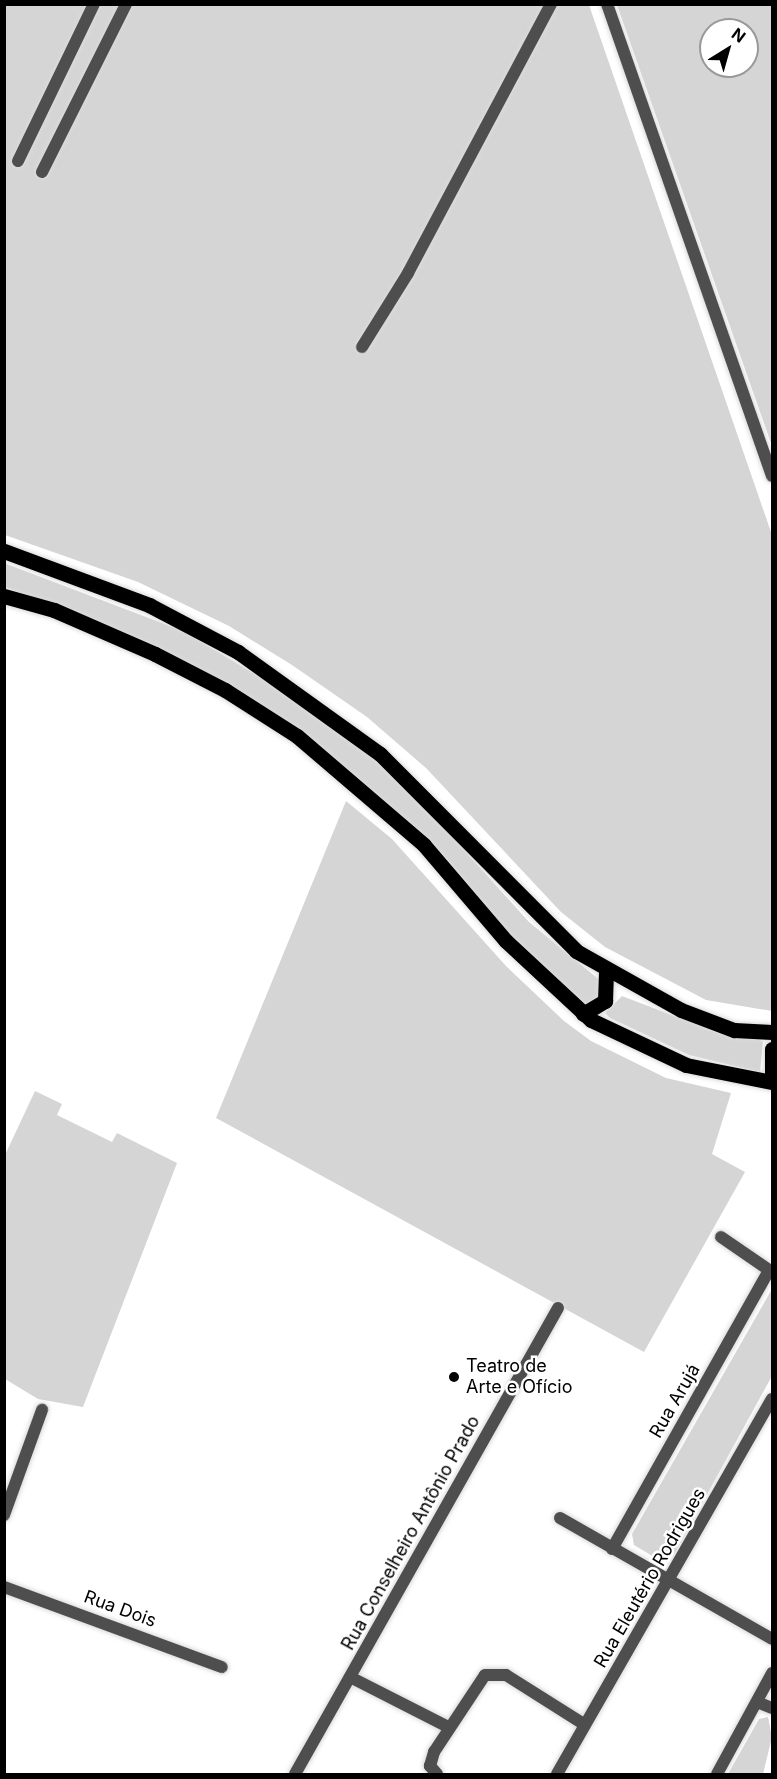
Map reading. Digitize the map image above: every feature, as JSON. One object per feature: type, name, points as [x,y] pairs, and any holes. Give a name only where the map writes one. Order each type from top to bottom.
[{"type":"main road","points":[[4,551],[149,605],[298,692],[403,775],[528,908],[606,972],[711,1022],[734,1030],[772,1032]]},
{"type":"main road","points":[[4,596],[54,610],[155,654],[225,690],[297,736],[424,845],[506,941],[583,1014],[622,1038],[686,1065],[772,1082]]},
{"type":"main road","points":[[583,1014],[605,1001],[610,987],[606,972]]},
{"type":"main road","points":[[772,1049],[772,1073]]},
{"type":"street","points":[[18,161],[94,4]]},
{"type":"street","points":[[42,172],[126,4]]},
{"type":"street","points":[[362,347],[408,273],[551,4]]},
{"type":"street","points":[[608,4],[772,476]]},
{"type":"street","points":[[721,1237],[771,1271]]},
{"type":"street","name":"Rua Arujá","points":[[612,1549],[771,1271]]},
{"type":"street","name":"Rua Conselheiro Antônio Prado","points":[[295,1774],[558,1308]]},
{"type":"street","name":"Rua Eleutério Rodrigues","points":[[557,1774],[670,1583],[772,1400]]},
{"type":"street","points":[[4,1515],[42,1410]]},
{"type":"street","points":[[560,1518],[670,1583],[772,1639]]},
{"type":"street","name":"Rua Dois","points":[[4,1587],[222,1667]]},
{"type":"street","points":[[437,1774],[431,1760],[448,1727],[480,1676],[499,1672],[585,1725]]},
{"type":"street","points":[[717,1774],[772,1672]]},
{"type":"street","points":[[350,1677],[448,1727]]},
{"type":"street","points":[[756,1702],[772,1708]]},
{"type":"shaded area","points":[[4,5],[589,5],[772,535],[772,1011],[706,1000],[605,947],[561,912],[426,768],[367,717],[292,665],[229,626],[138,582],[5,535]]},
{"type":"shaded area","points":[[617,5],[772,5],[772,446]]},
{"type":"shaded area","points":[[4,563],[183,631],[273,685],[370,756],[437,820],[529,922],[602,982],[599,996],[586,1004],[564,987],[520,946],[440,851],[305,733],[155,647],[5,587]]},
{"type":"shaded area","points":[[346,801],[392,839],[506,966],[564,1021],[591,1041],[666,1078],[731,1093],[712,1154],[745,1172],[644,1352],[216,1118]]},
{"type":"shaded area","points":[[622,996],[718,1033],[757,1038],[763,1042],[760,1072],[689,1055],[610,1018],[605,1013]]},
{"type":"shaded area","points":[[35,1091],[62,1104],[57,1115],[112,1142],[117,1133],[177,1163],[83,1407],[38,1399],[5,1379],[5,1155]]},
{"type":"shaded area","points":[[772,1289],[772,1376],[675,1553],[659,1560],[634,1545],[632,1534]]},
{"type":"shaded area","points":[[768,1717],[772,1737],[763,1774],[728,1774],[759,1719]]},
{"type":"place","name":"Teatro de Arte e Ofício","points":[[454,1377]]}]
